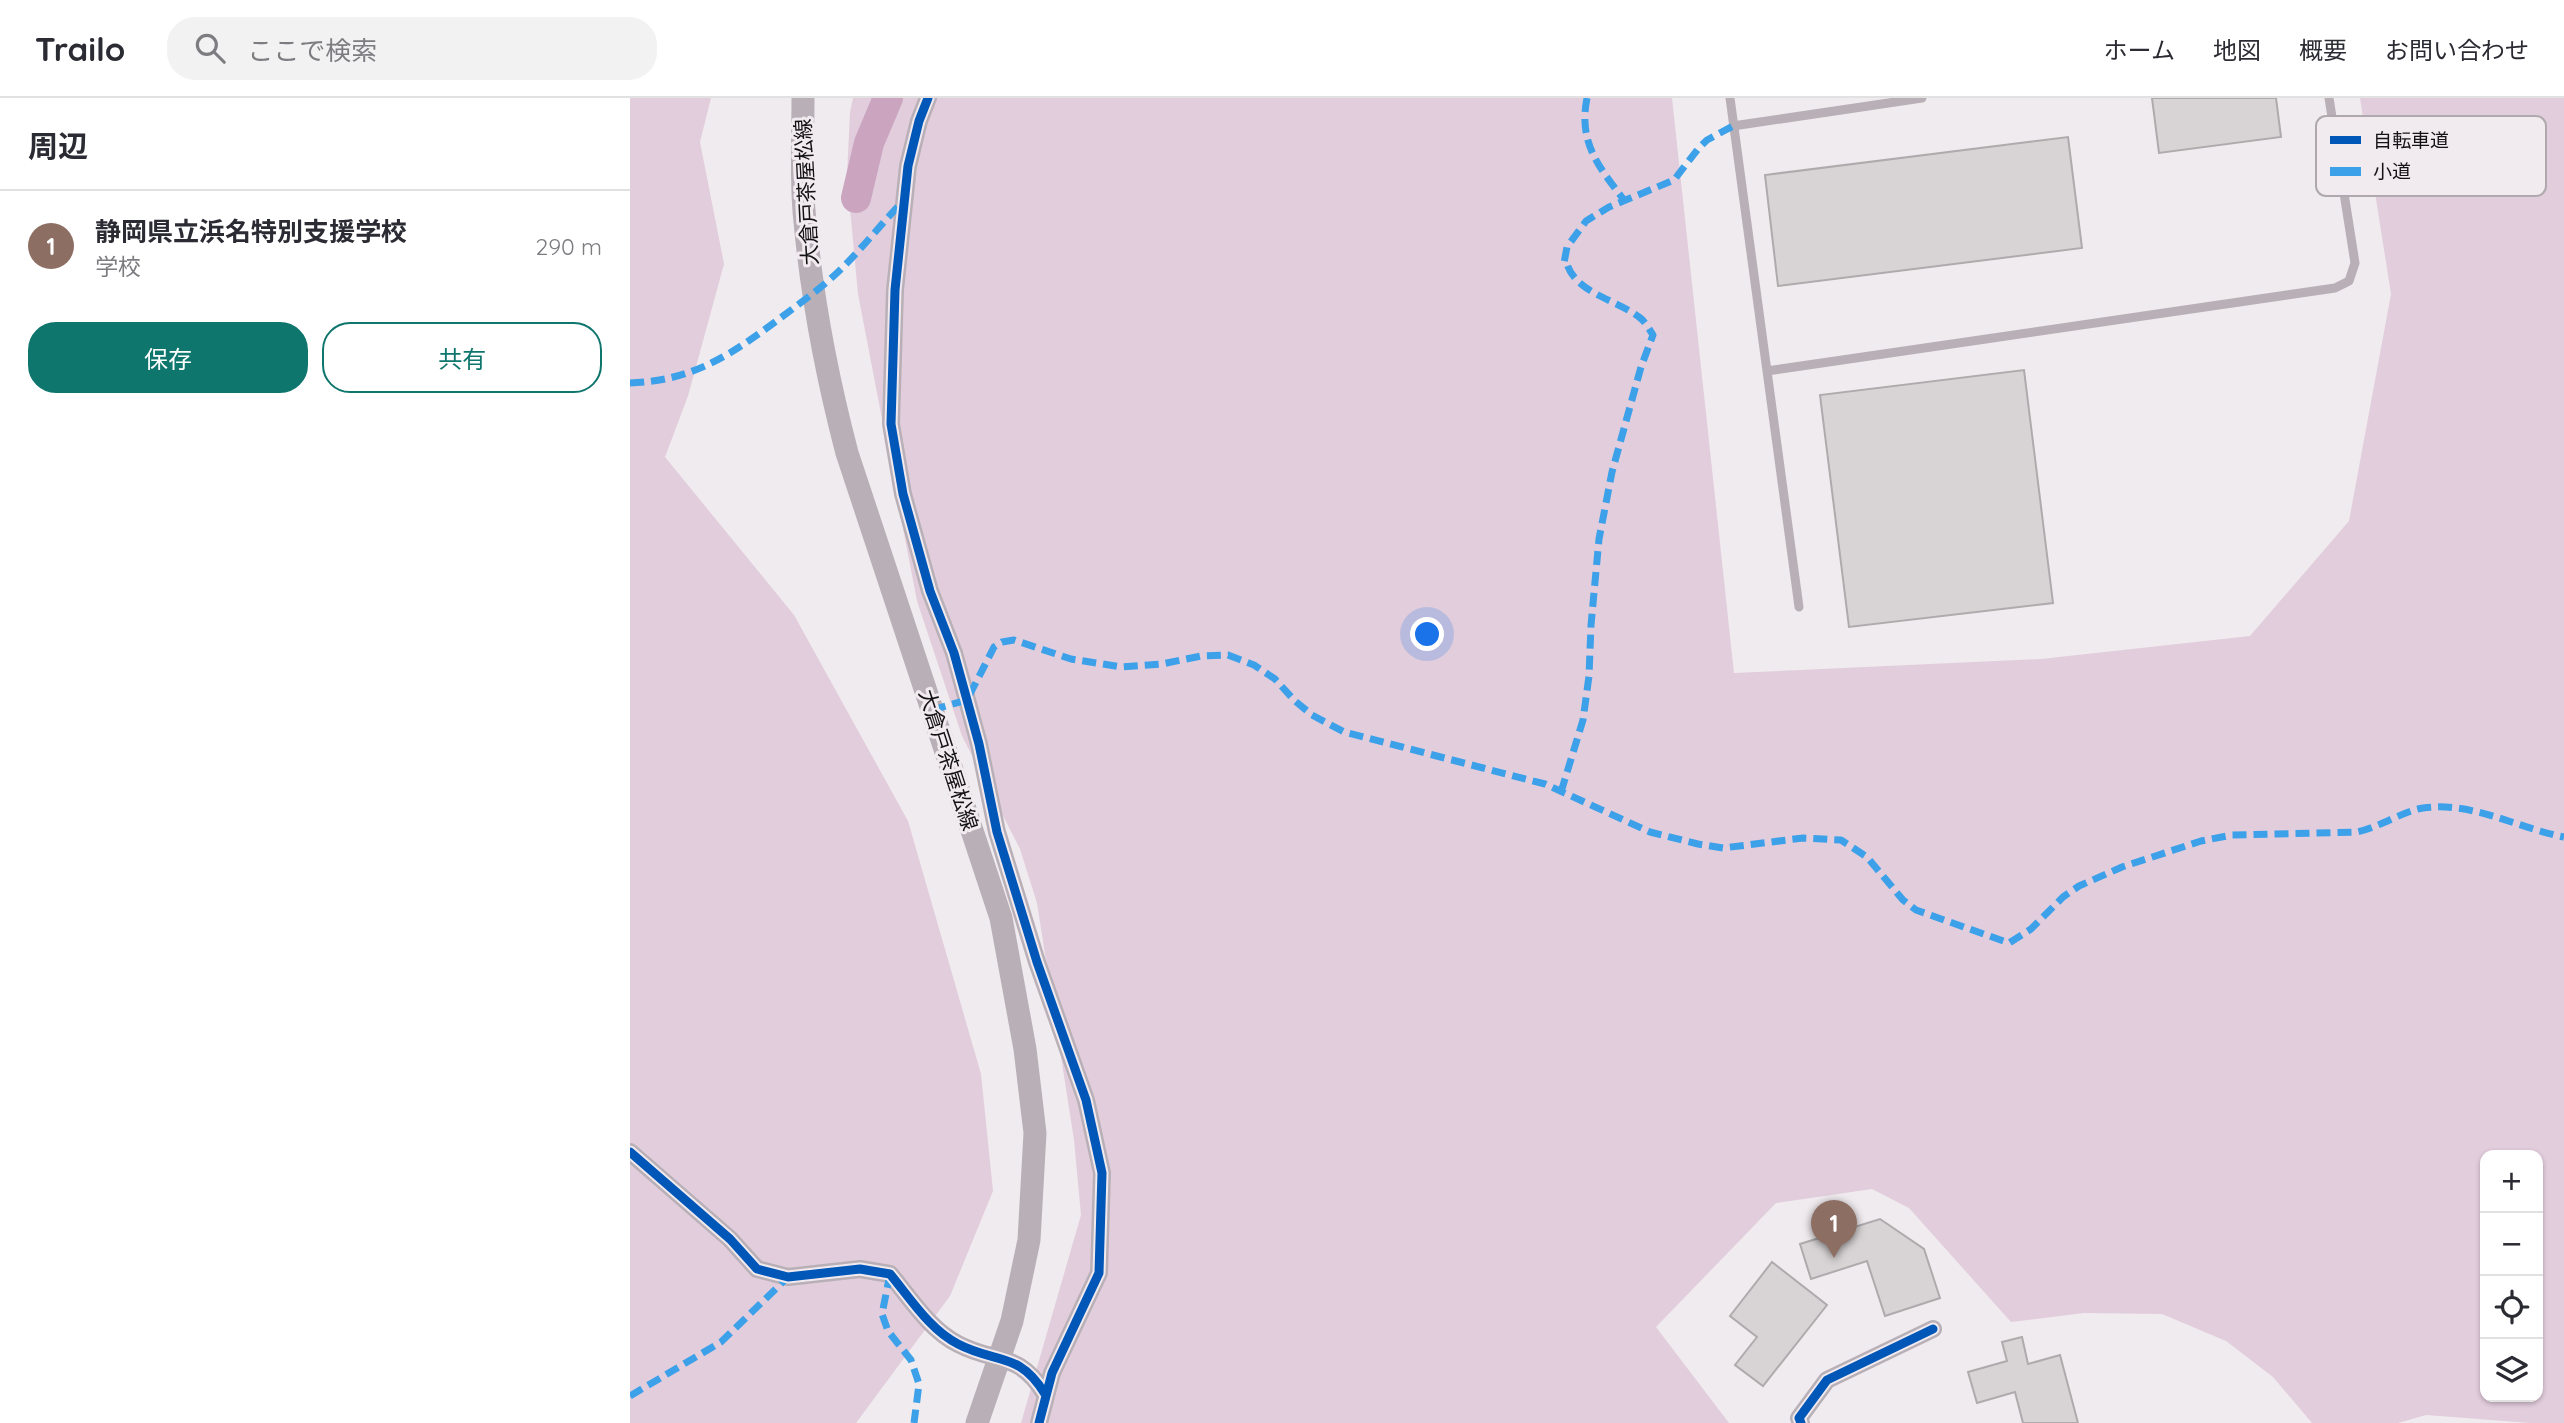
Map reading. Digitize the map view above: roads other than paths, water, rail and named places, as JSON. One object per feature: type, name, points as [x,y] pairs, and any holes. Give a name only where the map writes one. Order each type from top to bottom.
[{"type":"street","name":"大倉戸茶屋松線","points":[[803,98],[804,208],[827,377],[847,453],[1001,918],[1025,1049],[1035,1133],[1029,1240],[1012,1321],[977,1423]]},
{"type":"street","points":[[928,98],[919,121],[908,166],[895,290],[891,424],[901,482],[930,591],[954,653],[979,744],[997,832],[1037,962],[1086,1100],[1102,1173],[1099,1273],[1052,1373],[1039,1423]]},
{"type":"street","points":[[630,1152],[730,1239],[757,1269],[788,1278],[860,1269],[890,1274],[930,1322],[958,1344],[1015,1362],[1029,1372],[1045,1394]]},
{"type":"street","points":[[1801,1423],[1800,1418],[1827,1380],[1933,1329]]},
{"type":"lane","points":[[1730,98],[1798,607]]},
{"type":"lane","points":[[1733,126],[1922,98]]},
{"type":"lane","points":[[2329,98],[2332,116]]},
{"type":"lane","points":[[1767,370],[2335,288],[2349,281],[2355,263],[2344,196]]},
{"type":"waterway","points":[[856,198],[869,143],[888,98]]},
{"type":"place","name":"静岡県立浜名特別支援学校","points":[[1834,1258]]}]
